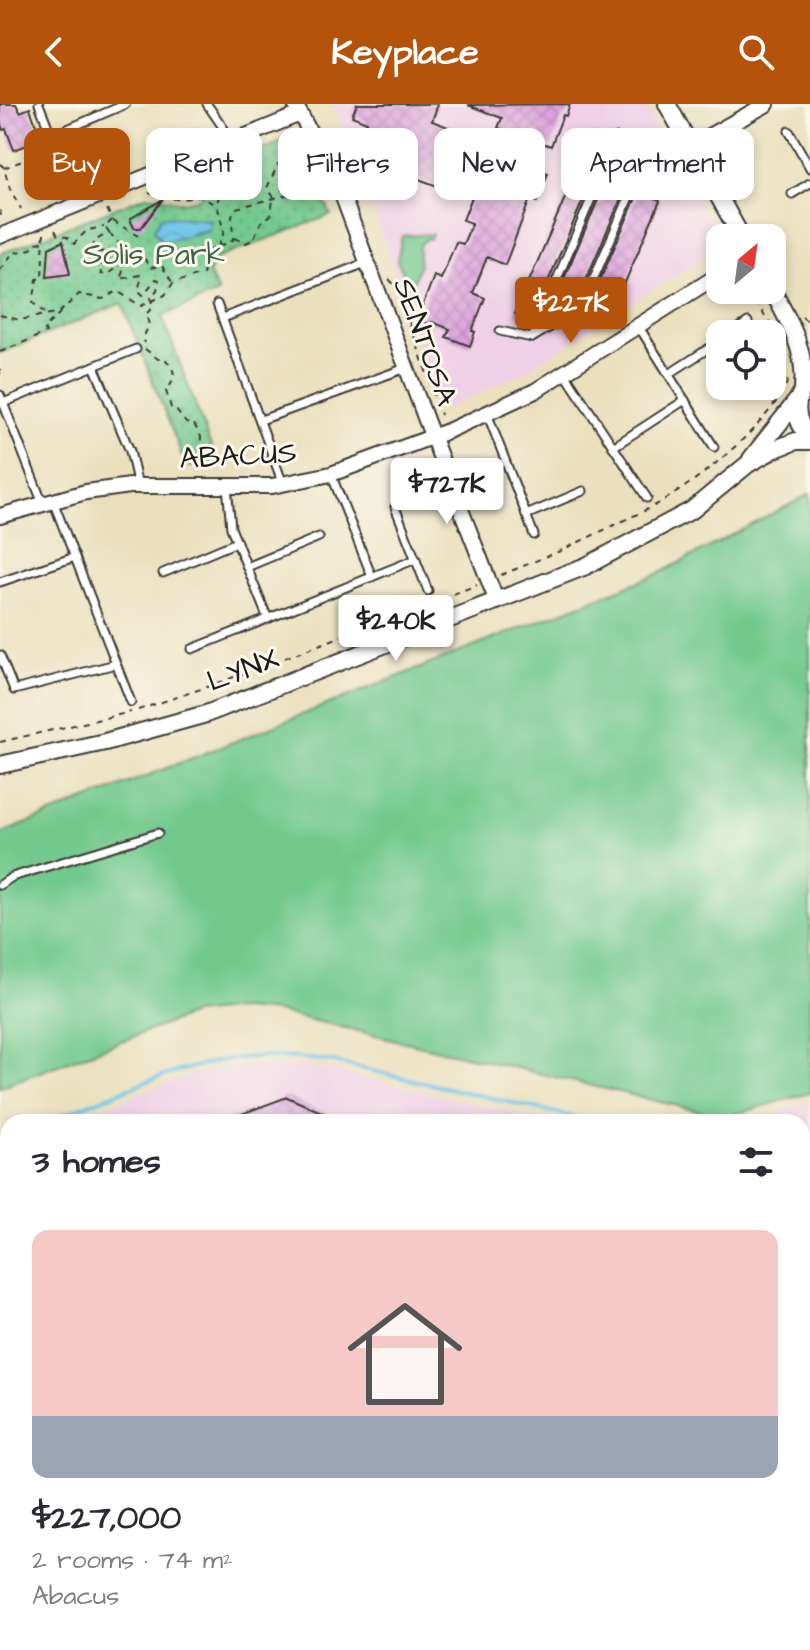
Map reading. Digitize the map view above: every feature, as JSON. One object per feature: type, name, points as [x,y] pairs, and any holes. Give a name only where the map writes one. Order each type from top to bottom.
[{"type":"street","points":[[667,104],[681,128]]},
{"type":"street","points":[[721,128],[757,106]]},
{"type":"street","points":[[261,128],[298,109]]},
{"type":"street","name":"SENTOSA","points":[[298,109],[340,189],[497,602]]},
{"type":"street","points":[[0,236],[146,176]]},
{"type":"street","points":[[721,200],[734,224]]},
{"type":"street","name":"ABACUS","points":[[0,516],[86,492],[138,486],[283,484],[331,474],[432,436],[535,391],[706,283]]},
{"type":"street","points":[[780,304],[802,354],[804,390],[797,414],[800,425],[810,439]]},
{"type":"street","points":[[791,323],[810,341]]},
{"type":"street","name":"LYNX","points":[[748,464],[804,390]]},
{"type":"street","name":"LYNX","points":[[0,765],[105,742],[206,714],[497,602],[586,566],[656,530],[692,510],[748,464],[775,449],[810,439]]},
{"type":"lane","points":[[39,104],[48,128]]},
{"type":"lane","points":[[70,128],[126,104]]},
{"type":"lane","points":[[207,104],[223,128]]},
{"type":"lane","points":[[789,131],[810,168]]},
{"type":"lane","points":[[792,194],[810,183]]},
{"type":"lane","points":[[532,338],[591,200]]},
{"type":"lane","points":[[500,331],[532,338],[577,311],[628,200]]},
{"type":"lane","points":[[223,318],[368,262]]},
{"type":"lane","points":[[217,304],[283,484]]},
{"type":"lane","points":[[637,325],[714,447]]},
{"type":"lane","points":[[131,702],[75,557],[1,399],[136,349]]},
{"type":"lane","points":[[669,374],[706,350]]},
{"type":"lane","points":[[94,366],[130,451],[138,486]]},
{"type":"lane","points":[[261,420],[407,368]]},
{"type":"lane","points":[[564,372],[647,498]]},
{"type":"lane","points":[[613,447],[685,400]]},
{"type":"lane","points":[[487,413],[534,535]]},
{"type":"lane","points":[[331,474],[372,577]]},
{"type":"lane","points":[[227,486],[227,509],[237,542],[268,619]]},
{"type":"lane","points":[[526,515],[583,491]]},
{"type":"lane","points":[[395,507],[428,591]]},
{"type":"lane","points":[[247,567],[319,537]]},
{"type":"lane","points":[[163,573],[237,542]]},
{"type":"lane","points":[[0,582],[75,557]]},
{"type":"lane","points":[[192,649],[416,559]]},
{"type":"lane","points":[[0,655],[14,690],[116,664]]},
{"type":"lane","points":[[0,885],[12,877],[158,833]]},
{"type":"path","points":[[4,168],[24,160]]},
{"type":"path","points":[[0,163],[21,209]]},
{"type":"path","points":[[233,238],[246,243],[253,240],[261,222],[271,215],[274,198],[267,188],[278,164]]},
{"type":"path","points":[[233,238],[232,215],[236,208],[278,197]]},
{"type":"path","points":[[207,200],[217,205]]},
{"type":"path","points":[[218,200],[224,232],[218,247]]},
{"type":"path","points":[[107,209],[112,220],[138,236]]},
{"type":"path","points":[[0,210],[1,217]]},
{"type":"path","points":[[55,229],[58,236],[67,237],[74,244],[87,230],[105,227],[112,220]]},
{"type":"path","points":[[105,227],[133,259],[139,262],[145,259],[149,268],[162,266],[173,283]]},
{"type":"path","points":[[224,232],[233,231]]},
{"type":"path","points":[[44,233],[42,278],[37,279],[33,303],[47,315]]},
{"type":"path","points":[[109,233],[94,241],[93,250],[110,251],[99,271],[106,275],[118,266],[125,266],[120,279],[140,275],[138,290],[143,295],[156,279],[159,284],[152,293],[152,308],[146,314],[149,325],[143,338],[144,348],[172,366],[173,384],[166,391],[168,400],[186,423],[194,424],[201,437],[200,450],[206,460],[197,470]]},
{"type":"path","points":[[0,352],[46,333],[44,328],[79,294],[103,299],[117,291],[141,306],[165,295],[173,283],[203,274],[209,251],[233,238]]},
{"type":"path","points":[[0,270],[13,253],[44,242]]},
{"type":"path","points":[[758,304],[765,317],[791,323],[810,323]]},
{"type":"path","points":[[0,315],[20,320],[60,312]]},
{"type":"path","points":[[0,369],[0,376]]},
{"type":"path","points":[[502,574],[560,551],[674,495],[703,474],[750,430],[784,389],[790,369]]},
{"type":"path","points":[[0,742],[144,708],[471,587]]},
{"type":"shaded area","points":[[331,104],[644,104],[657,128],[561,128],[561,200],[697,200],[711,224],[706,224],[706,256],[522,373],[445,409],[402,297],[370,200],[418,200],[418,128],[343,128]]},
{"type":"shaded area","points":[[270,1064],[330,1070],[520,1114],[83,1114],[189,1075],[234,1066]]},
{"type":"shaded area","points":[[810,1100],[810,1114],[774,1114]]},
{"type":"green space","name":"Solis Park","points":[[277,144],[278,200],[324,200],[331,215],[215,259],[209,272],[218,293],[162,316],[219,468],[186,466],[122,303],[0,353],[0,254],[146,196],[146,200],[183,202],[262,200],[262,150]]},
{"type":"green space","points":[[432,234],[430,239],[419,245],[419,265],[411,288],[397,261],[402,236]]},
{"type":"green space","points":[[810,494],[810,1093],[736,1114],[712,1114],[277,1012],[240,1009],[193,1014],[0,1087],[0,834],[660,573]]},
{"type":"water","points":[[161,216],[210,220],[209,230],[162,242],[154,230]]},
{"type":"building","points":[[0,104],[16,104],[20,112],[30,108],[37,128],[24,128],[24,146],[14,150],[0,122]]},
{"type":"building","points":[[357,104],[438,104],[432,121],[451,128],[434,128],[434,185],[418,179],[418,128],[365,128],[367,122],[352,116]]},
{"type":"building","points":[[570,104],[551,146],[545,144],[545,128],[498,128],[502,118],[468,105]]},
{"type":"building","points":[[162,200],[141,228],[134,228],[130,219]]},
{"type":"building","points":[[471,200],[530,200],[505,265],[487,257],[473,293],[485,298],[472,331],[475,332],[470,346],[446,337],[450,329],[417,320],[434,276],[441,279],[456,242],[463,244],[472,223],[463,220]]},
{"type":"building","points":[[564,200],[583,200],[531,321],[515,314]]},
{"type":"building","points":[[598,200],[620,200],[578,298],[559,290]]},
{"type":"building","points":[[635,200],[660,201],[611,315],[591,307],[590,303]]},
{"type":"building","points":[[63,241],[70,274],[47,277],[49,248]]},
{"type":"building","points":[[287,1097],[326,1114],[242,1114]]},
{"type":"waterway","points":[[63,1114],[178,1071],[224,1060],[265,1057],[334,1062],[561,1114]]}]
